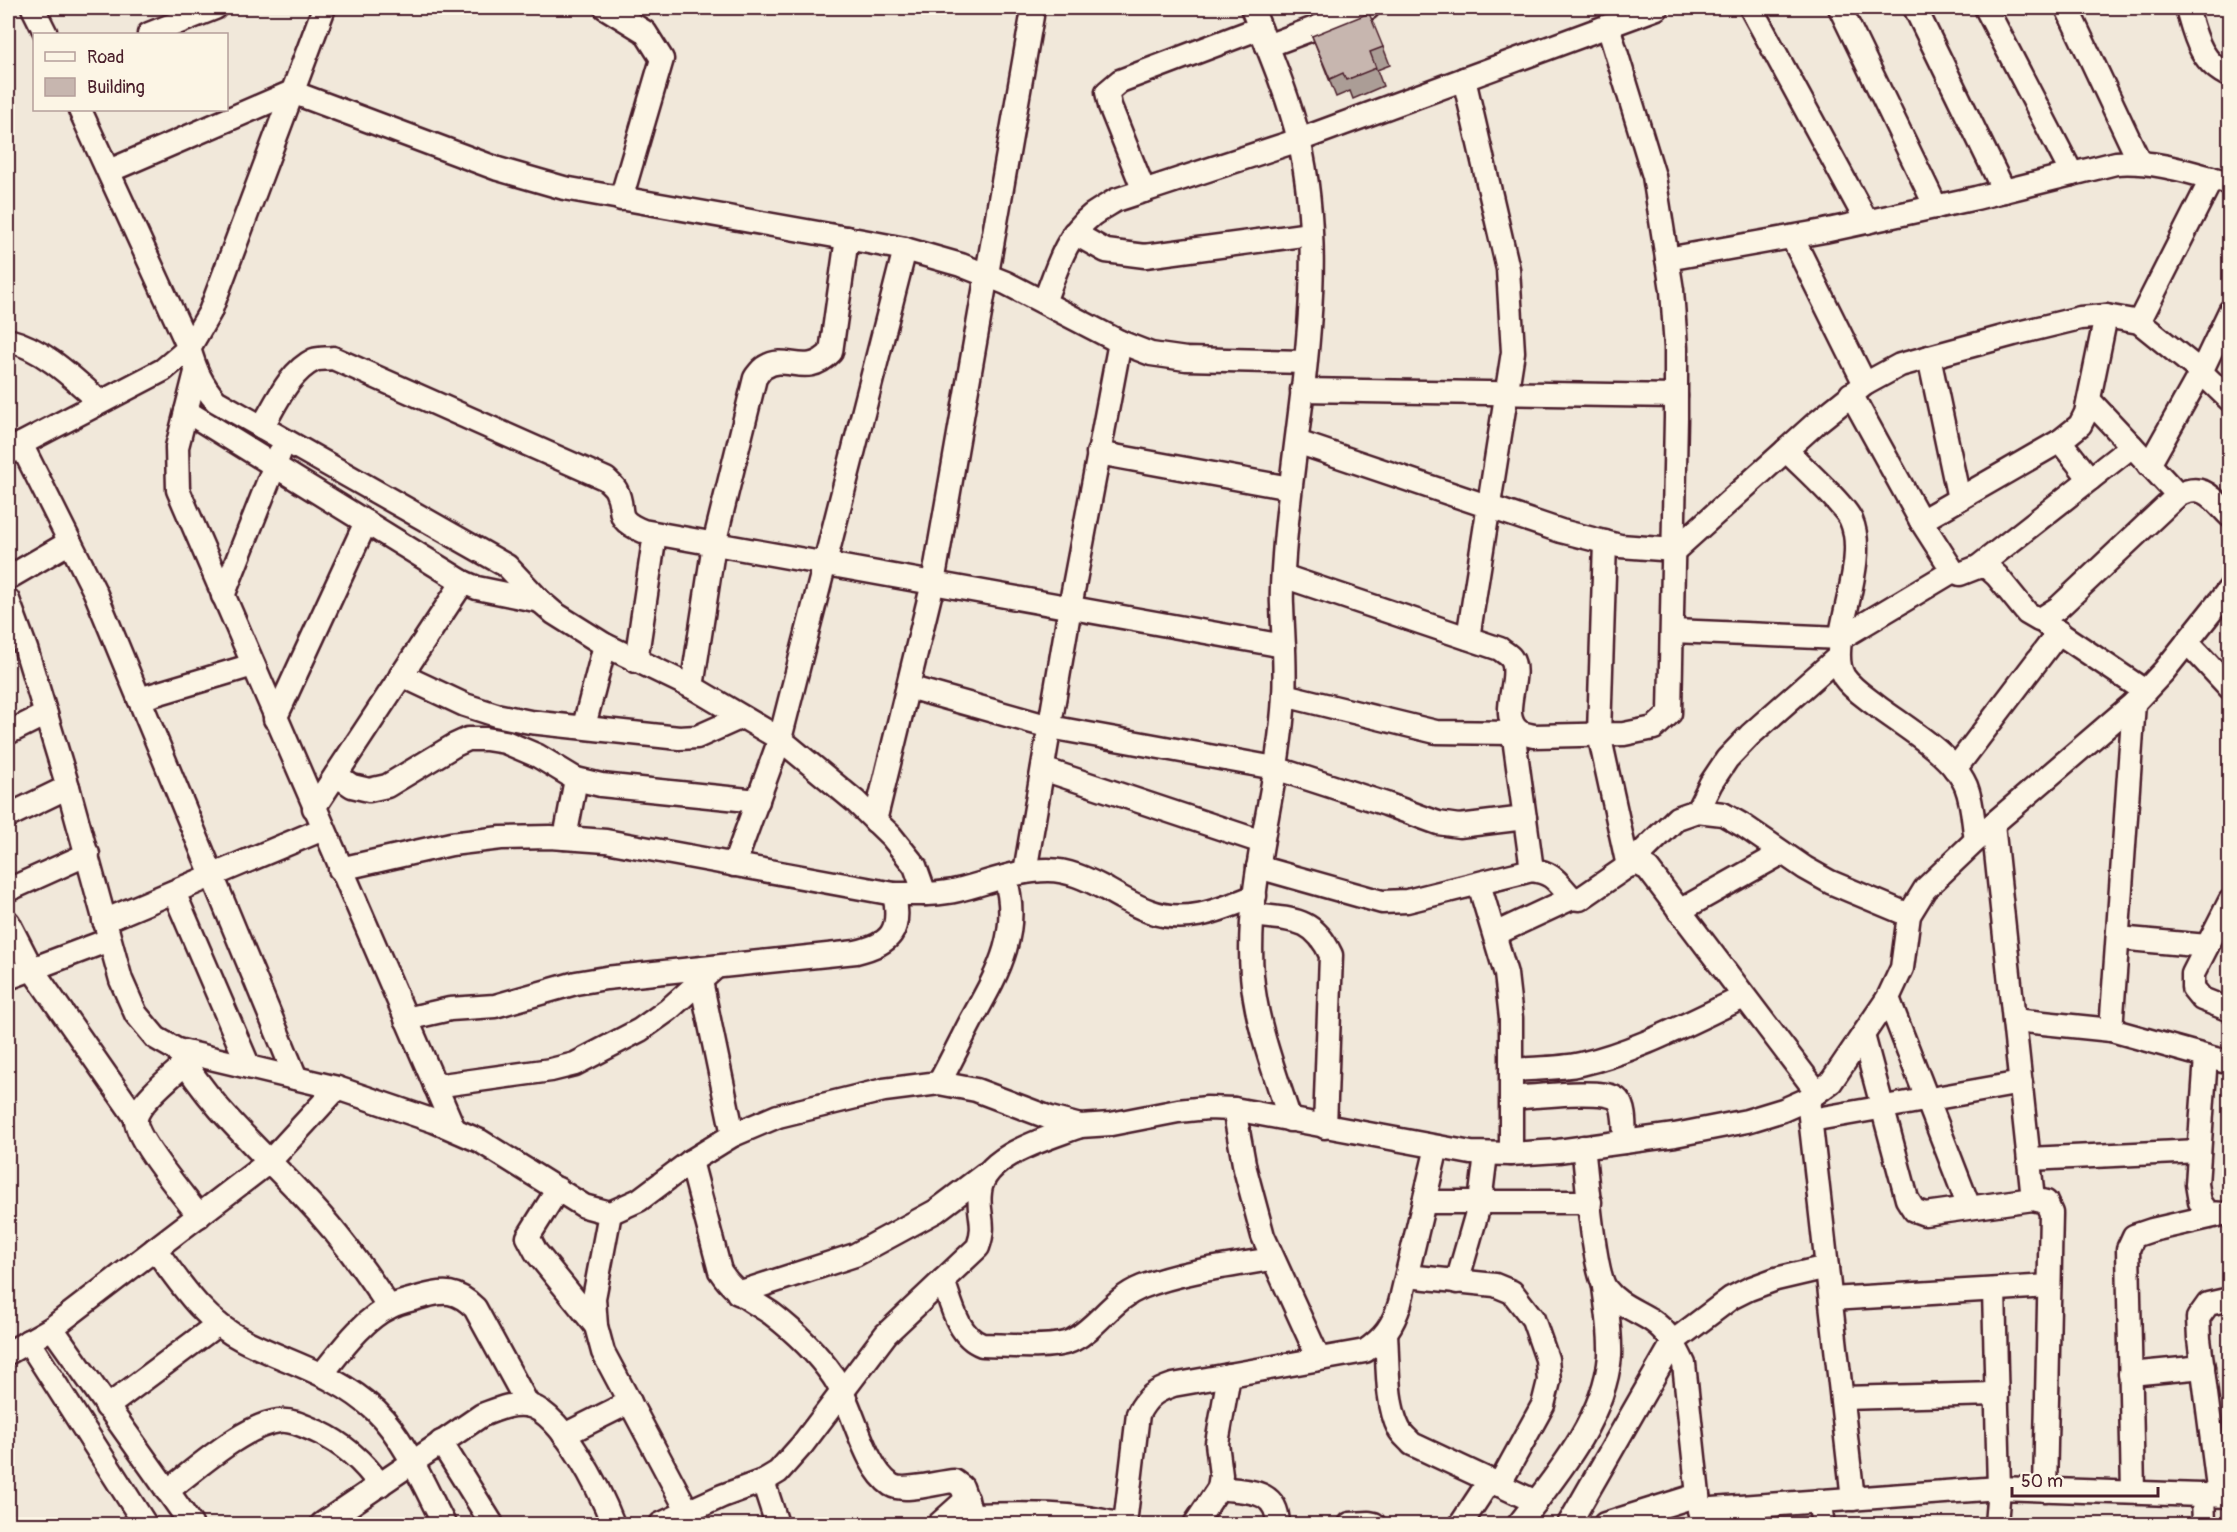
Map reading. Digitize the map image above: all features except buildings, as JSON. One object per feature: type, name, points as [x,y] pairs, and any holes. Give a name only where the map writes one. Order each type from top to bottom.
[{"type":"street","points":[[33,8],[46,33]]},
{"type":"street","points":[[296,1078],[95,592],[70,542],[14,449],[163,370],[189,348],[210,312],[324,8]]},
{"type":"street","points":[[606,8],[645,32],[662,59],[621,199]]},
{"type":"street","points":[[875,820],[933,583],[1032,16],[1031,8]]},
{"type":"street","points":[[1144,191],[1110,106],[1107,92],[1120,81],[1260,27],[1368,8]]},
{"type":"street","points":[[1044,302],[1074,233],[1091,216],[1116,200],[1299,140],[1657,8]]},
{"type":"street","points":[[1751,8],[1867,222]]},
{"type":"street","points":[[1840,8],[1936,207]]},
{"type":"street","points":[[1915,8],[2004,191]]},
{"type":"street","points":[[1986,8],[2072,174]]},
{"type":"street","points":[[2067,8],[2139,161]]},
{"type":"street","points":[[2187,8],[2198,46],[2206,61],[2218,71],[2229,76]]},
{"type":"street","points":[[151,33],[201,10]]},
{"type":"street","points":[[1284,695],[1436,732],[1513,728],[1534,736],[1624,734],[1654,728],[1670,713],[1675,550],[1676,348],[1667,259],[1654,177],[1608,26]]},
{"type":"street","points":[[1260,27],[1299,140],[1309,207],[1313,275],[1283,576],[1284,695],[1275,768],[1258,867],[1254,906],[1252,974],[1263,1035],[1290,1120]]},
{"type":"street","points":[[1464,79],[1508,269],[1513,352],[1468,638]]},
{"type":"street","points":[[108,171],[292,92],[498,169],[564,188],[905,249],[961,265],[1044,302],[1119,342],[1151,354],[1186,359],[1305,362]]},
{"type":"street","points":[[80,111],[189,348],[196,372],[204,388],[216,400],[507,566],[554,613],[605,645],[692,687],[780,739],[855,801],[891,836],[915,866],[925,894]]},
{"type":"street","points":[[1667,259],[1867,222],[2116,163],[2139,161],[2164,165],[2221,181],[2139,322]]},
{"type":"street","points":[[1074,233],[1106,250],[1145,255],[1310,234]]},
{"type":"street","points":[[1792,237],[1858,389],[1921,521],[1953,572],[1960,574],[1978,567],[2132,446]]},
{"type":"street","points":[[692,687],[714,544],[755,378],[764,368],[774,364],[811,366],[822,362],[831,352],[847,238]]},
{"type":"street","points":[[734,865],[780,739],[905,249]]},
{"type":"street","points":[[2149,465],[2201,372],[2229,311]]},
{"type":"street","points":[[1921,521],[2060,441],[2080,424],[2089,400],[2106,316]]},
{"type":"street","points":[[1297,442],[1561,531],[1605,542],[1675,550],[1785,450],[1858,389],[1900,365],[1929,357],[2053,324],[2080,318],[2106,316],[2139,322],[2201,372],[2229,400]]},
{"type":"street","points":[[8,340],[39,354],[61,368],[100,402]]},
{"type":"street","points":[[939,1083],[991,988],[1006,949],[1015,875],[1042,769],[1119,342]]},
{"type":"street","points":[[1929,357],[1959,500]]},
{"type":"street","points":[[262,427],[290,381],[303,368],[316,359],[333,358],[606,479],[616,490],[622,516],[629,526],[655,534],[1284,646]]},
{"type":"street","points":[[196,372],[177,447],[178,490],[454,1129]]},
{"type":"street","points":[[1302,390],[1676,396]]},
{"type":"street","points":[[2089,400],[2178,495]]},
{"type":"street","points":[[186,411],[463,582],[486,590],[540,601]]},
{"type":"street","points":[[223,596],[276,466],[284,439]]},
{"type":"street","points":[[2060,441],[2090,479]]},
{"type":"street","points":[[1785,450],[1850,518],[1857,537],[1856,561],[1839,648],[1843,676],[1855,689],[1936,751],[1955,769],[1965,784],[1971,801],[1976,840]]},
{"type":"street","points":[[1098,453],[1290,488]]},
{"type":"street","points":[[2039,620],[2058,608],[2178,495],[2190,489],[2203,491],[2229,516]]},
{"type":"street","points":[[275,718],[366,522]]},
{"type":"street","points":[[636,661],[655,534]]},
{"type":"street","points":[[8,578],[70,542]]},
{"type":"street","points":[[1605,542],[1599,734],[1628,866]]},
{"type":"street","points":[[1978,567],[1987,567],[2027,613],[2058,632],[2139,697]]},
{"type":"street","points":[[1697,811],[1711,783],[1727,759],[1839,648],[1953,572]]},
{"type":"street","points":[[1283,576],[1500,649],[1512,659],[1515,672],[1510,711],[1532,870]]},
{"type":"street","points":[[8,978],[32,969],[106,931],[174,891],[211,876],[318,818],[336,775],[463,582]]},
{"type":"street","points":[[1812,1104],[1831,1082],[1888,998],[1902,968],[1909,915],[1925,889],[1993,824],[2139,697],[2187,642],[2229,588]]},
{"type":"street","points":[[8,600],[16,653],[46,714],[88,854],[106,931],[121,980],[136,1014],[156,1038],[181,1057],[208,1096],[341,1238],[389,1307]]},
{"type":"street","points":[[1673,631],[1839,648]]},
{"type":"street","points":[[1955,769],[2058,632]]},
{"type":"street","points":[[2187,642],[2229,688]]},
{"type":"street","points":[[584,726],[605,645]]},
{"type":"street","points":[[139,699],[253,665]]},
{"type":"street","points":[[401,675],[465,705],[496,715],[530,722],[679,738],[697,737],[742,717]]},
{"type":"street","points":[[908,687],[1050,727],[1275,768],[1438,823],[1459,826],[1525,818]]},
{"type":"street","points":[[2111,1030],[2139,697]]},
{"type":"street","points":[[8,733],[46,714]]},
{"type":"street","points":[[336,775],[352,786],[369,789],[387,786],[468,739],[486,738],[505,742],[538,756],[576,779],[601,785],[758,801]]},
{"type":"street","points":[[1042,769],[1262,842]]},
{"type":"street","points":[[565,838],[576,779]]},
{"type":"street","points":[[8,816],[68,787]]},
{"type":"street","points":[[1495,934],[1572,898],[1580,899],[1628,866],[1677,818],[1697,811],[1723,814],[1830,882],[1909,915]]},
{"type":"street","points":[[1993,824],[2033,1199]]},
{"type":"street","points":[[340,868],[451,844],[501,838],[565,838],[606,841],[894,894],[955,891],[1015,875],[1049,870],[1073,874],[1147,911],[1169,917],[1190,917],[1254,906],[1314,928],[1331,955],[1325,1126]]},
{"type":"street","points":[[1679,911],[1782,853]]},
{"type":"street","points":[[8,890],[88,854]]},
{"type":"street","points":[[1628,866],[1638,864],[1648,869],[1744,997],[1812,1104],[1830,1299],[1853,1499]]},
{"type":"street","points":[[1258,867],[1382,902],[1407,901],[1532,870],[1545,872],[1556,879],[1572,898]]},
{"type":"street","points":[[1479,884],[1506,974],[1511,1018],[1511,1154]]},
{"type":"street","points":[[174,891],[249,1067]]},
{"type":"street","points":[[406,1019],[450,1008],[495,1006],[576,983],[606,978],[709,974],[876,947],[891,936],[897,925],[894,894]]},
{"type":"street","points":[[2229,901],[2193,974],[2193,988],[2202,999],[2229,1010]]},
{"type":"street","points":[[8,922],[32,969],[136,1118],[139,1132],[147,1145],[199,1216]]},
{"type":"street","points":[[2118,938],[2207,946]]},
{"type":"street","points":[[435,1086],[551,1070],[575,1064],[640,1030],[668,1010],[709,974]]},
{"type":"street","points":[[709,974],[733,1135]]},
{"type":"street","points":[[1512,1070],[1579,1064],[1609,1056],[1744,997]]},
{"type":"street","points":[[1888,998],[1969,1207]]},
{"type":"street","points":[[2014,1020],[2111,1030],[2229,1063]]},
{"type":"street","points":[[1863,1035],[1907,1199],[1914,1210],[1925,1214],[2033,1199],[2046,1202],[2051,1213],[2045,1490]]},
{"type":"street","points":[[181,1057],[249,1067],[337,1088],[386,1103],[480,1141],[584,1206],[610,1213],[639,1200],[691,1161],[733,1135],[778,1116],[884,1090],[939,1083],[976,1090],[1050,1118],[1080,1126],[1111,1124],[1178,1111],[1207,1108],[1234,1109],[1471,1153],[1511,1154],[1675,1135],[1748,1121],[1812,1104],[1883,1108],[2021,1083]]},
{"type":"street","points":[[136,1118],[142,1105],[181,1057]]},
{"type":"street","points":[[2206,1057],[2197,1184],[2200,1202],[2208,1213],[2224,1214]]},
{"type":"street","points":[[145,1524],[14,1345],[52,1328],[270,1161],[337,1088]]},
{"type":"street","points":[[1512,1098],[1609,1094],[1618,1100],[1622,1110],[1625,1142]]},
{"type":"street","points":[[1234,1109],[1245,1169],[1263,1236],[1319,1359]]},
{"type":"street","points":[[738,1293],[855,1255],[936,1211],[1007,1156],[1080,1126]]},
{"type":"street","points":[[1125,1524],[1138,1413],[1146,1400],[1157,1390],[1173,1385],[1365,1352],[1386,1334],[1394,1322],[1407,1276],[1437,1147]]},
{"type":"street","points":[[1519,1524],[1579,1443],[1595,1409],[1610,1358],[1610,1330],[1604,1287],[1597,1264],[1583,1147]]},
{"type":"street","points":[[2029,1159],[2199,1151]]},
{"type":"street","points":[[1457,1282],[1480,1202],[1486,1154]]},
{"type":"street","points":[[691,1161],[720,1271],[738,1293],[771,1314],[820,1359],[843,1391],[872,1465],[881,1477],[893,1486],[909,1488],[954,1481],[962,1486],[970,1513]]},
{"type":"street","points":[[662,1524],[690,1518],[722,1496],[763,1481],[789,1461],[886,1334],[978,1247],[983,1232],[980,1192],[986,1174]]},
{"type":"street","points":[[558,1189],[528,1237],[536,1252],[596,1326]]},
{"type":"street","points":[[1424,1202],[1590,1202]]},
{"type":"street","points":[[610,1213],[594,1298],[596,1326],[603,1352],[690,1518]]},
{"type":"street","points":[[2133,1492],[2128,1249],[2134,1236],[2224,1214]]},
{"type":"street","points":[[155,1249],[188,1295],[218,1324],[242,1340],[322,1374],[358,1396],[376,1412],[392,1430],[444,1524]]},
{"type":"street","points":[[943,1280],[959,1322],[972,1341],[982,1345],[1054,1345],[1072,1341],[1118,1301],[1141,1288],[1205,1271],[1272,1259]]},
{"type":"street","points":[[1569,1524],[1674,1341],[1731,1298],[1749,1289],[1776,1279],[1827,1267]]},
{"type":"street","points":[[1407,1276],[1495,1286],[1512,1292],[1533,1319],[1547,1359],[1549,1381],[1543,1405],[1494,1483],[1461,1524]]},
{"type":"street","points":[[767,1284],[771,1314]]},
{"type":"street","points":[[1830,1299],[2049,1286]]},
{"type":"street","points":[[1604,1287],[1616,1300],[1654,1321],[1674,1341],[1684,1364],[1699,1510]]},
{"type":"street","points":[[1994,1290],[1999,1488],[1996,1524]]},
{"type":"street","points":[[322,1374],[353,1337],[389,1307],[442,1292],[453,1293],[465,1298],[475,1308],[528,1405]]},
{"type":"street","points":[[2204,1524],[2217,1495],[2199,1318],[2208,1304],[2229,1299]]},
{"type":"street","points":[[107,1407],[218,1324]]},
{"type":"street","points":[[52,1328],[191,1524]]},
{"type":"street","points":[[1386,1334],[1391,1401],[1394,1417],[1401,1432],[1412,1444],[1536,1502]]},
{"type":"street","points":[[2130,1374],[2203,1367]]},
{"type":"street","points":[[1195,1524],[1219,1488],[1221,1475],[1217,1443],[1229,1375]]},
{"type":"street","points":[[1842,1398],[1996,1394]]},
{"type":"street","points":[[564,1435],[630,1402]]},
{"type":"street","points":[[324,1524],[482,1415],[509,1405],[528,1405],[544,1413],[564,1435],[599,1488],[613,1524]]},
{"type":"street","points":[[167,1491],[237,1439],[259,1426],[280,1420],[300,1424],[345,1447],[369,1470],[380,1485]]},
{"type":"street","points":[[441,1443],[492,1524]]},
{"type":"street","points":[[763,1481],[777,1524]]},
{"type":"street","points":[[1219,1488],[1260,1494],[1268,1498],[1278,1513],[1278,1524]]},
{"type":"street","points":[[1610,1524],[1699,1510],[1999,1488],[2217,1495]]},
{"type":"street","points":[[1819,1501],[1823,1524]]},
{"type":"street","points":[[939,1524],[970,1513],[1059,1514],[1095,1518],[1117,1524]]},
{"type":"street","points":[[1350,1524],[1374,1524]]}]
